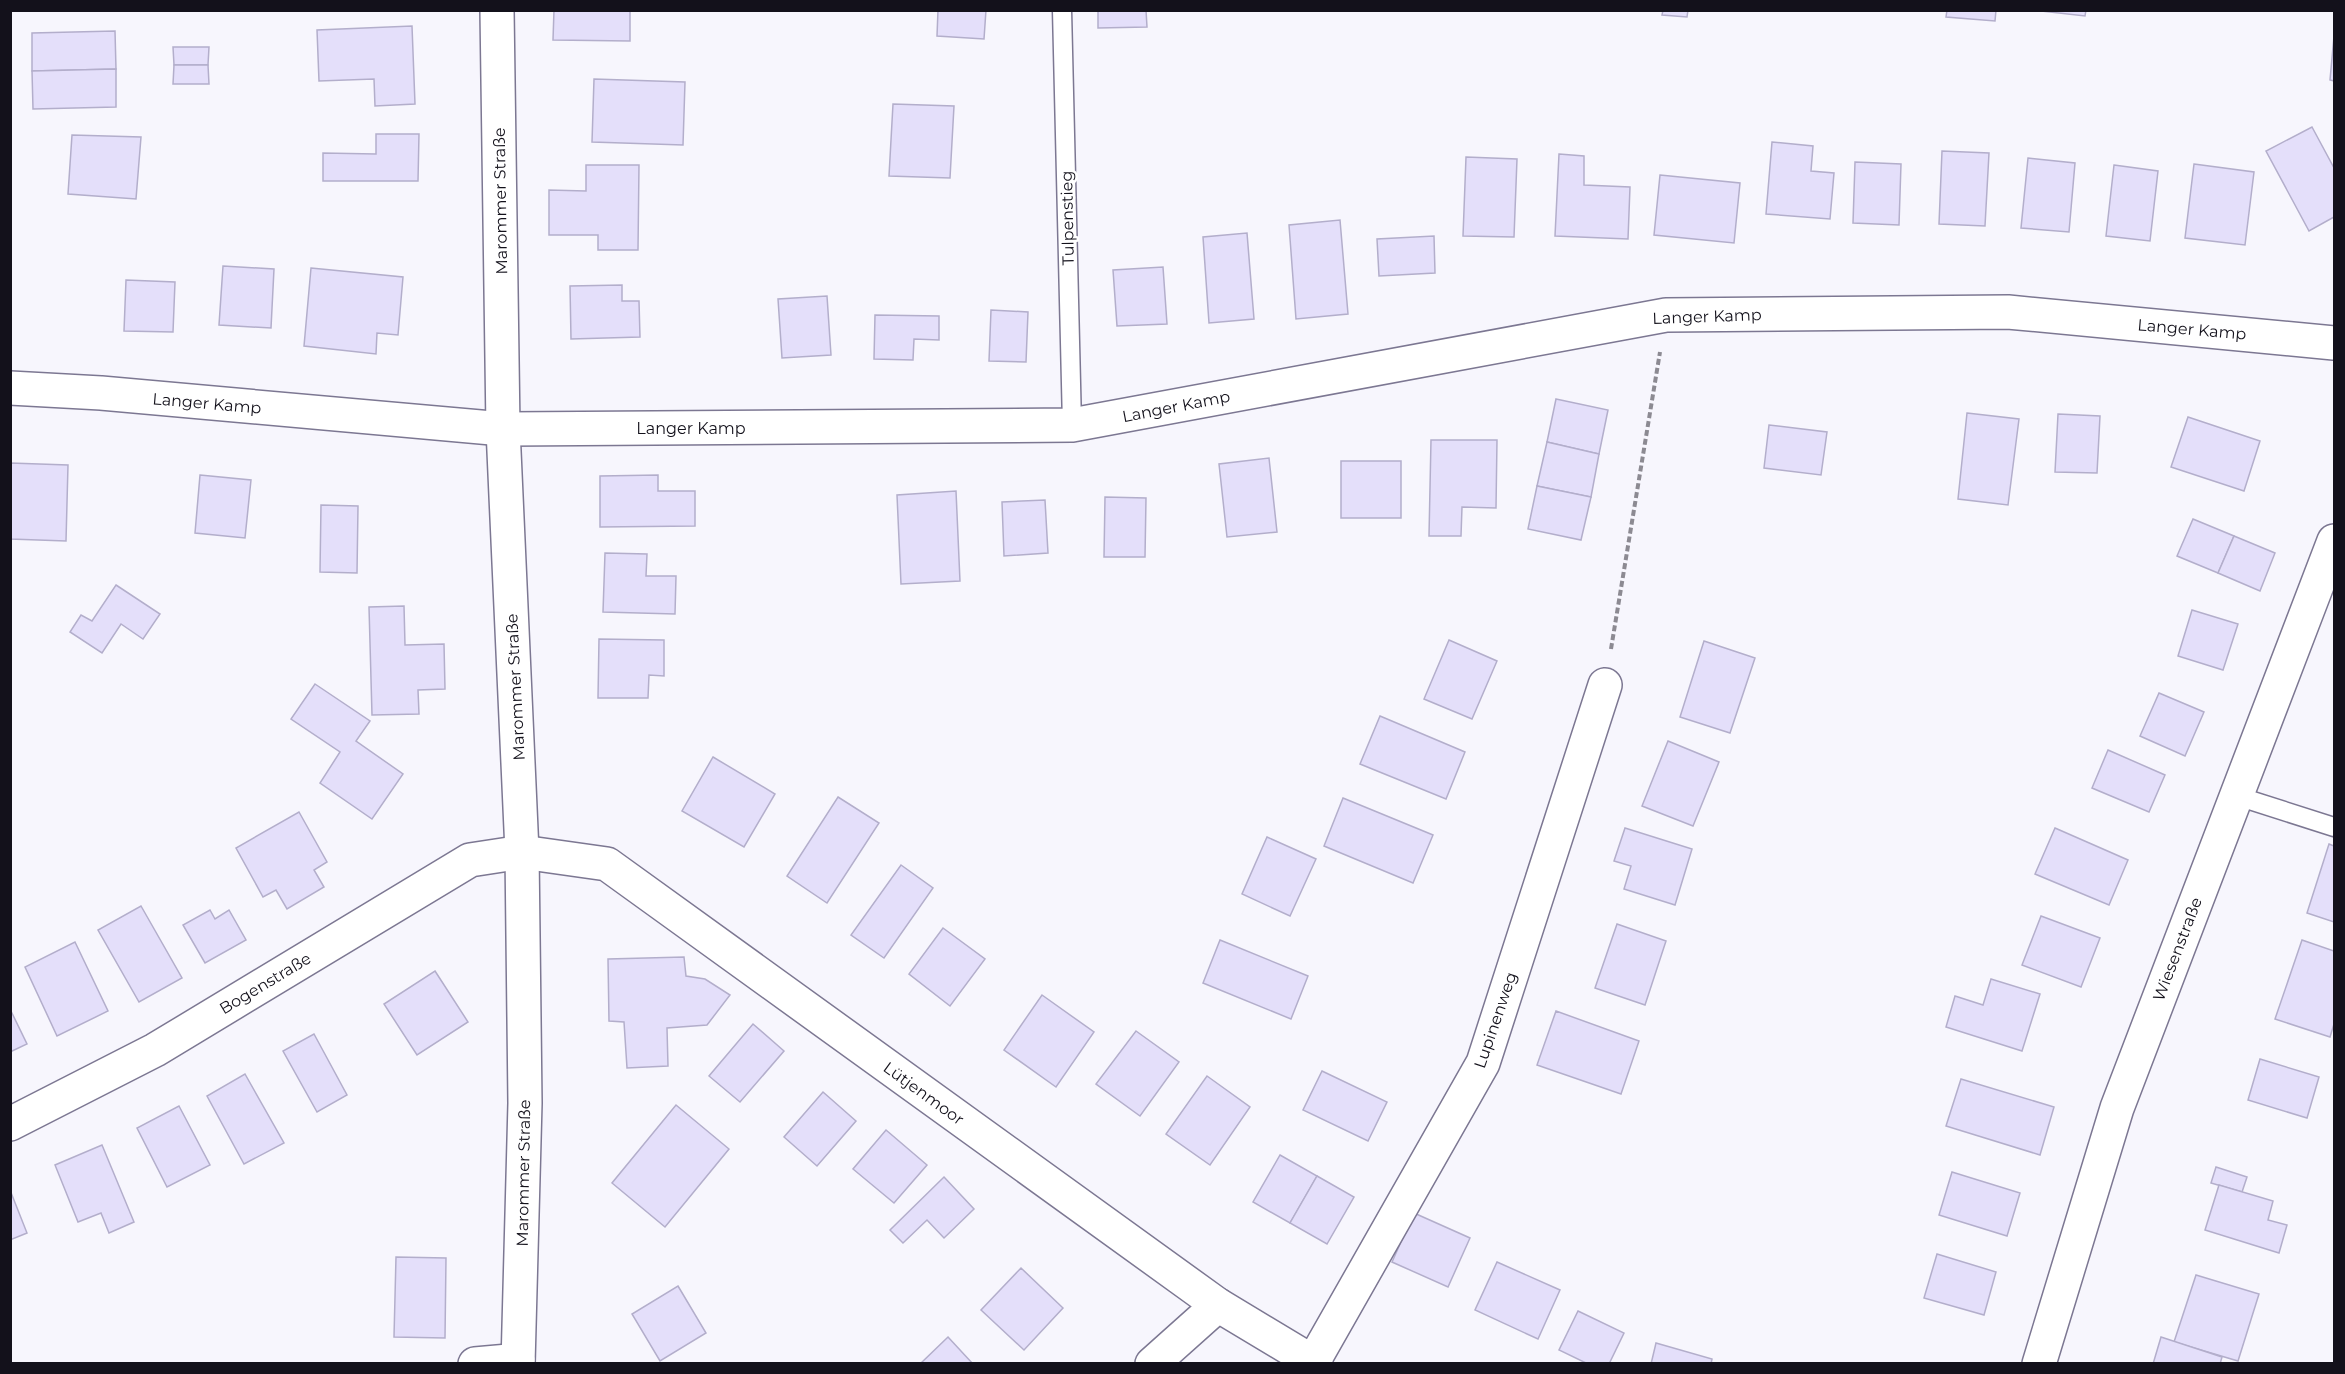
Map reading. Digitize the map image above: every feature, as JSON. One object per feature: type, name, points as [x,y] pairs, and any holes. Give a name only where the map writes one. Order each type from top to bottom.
[{"type":"street","name":"Marommer Straße","points":[[497,10],[503,429],[522,852],[525,1102],[518,1362]]},
{"type":"street","name":"Langer Kamp","points":[[10,388],[101,393],[503,429],[1072,425],[1666,315],[2008,312],[2334,343]]},
{"type":"street","name":"Wiesenstraße","points":[[2039,1364],[2117,1108],[2334,541]]},
{"type":"street","name":"Lupinenweg","points":[[1315,1363],[1483,1063],[1605,685]]},
{"type":"street","name":"Bogenstraße","points":[[10,1124],[155,1050],[470,860],[522,852]]},
{"type":"street","name":"Lütjenmoor","points":[[522,852],[607,864],[1218,1305],[1315,1363]]},
{"type":"street","points":[[1152,1364],[1218,1305]]},
{"type":"street","points":[[475,1364],[518,1362]]},
{"type":"lane","name":"Tulpenstieg","points":[[1062,10],[1072,425]]},
{"type":"lane","points":[[2237,796],[2334,826]]},
{"type":"path","points":[[1605,685],[1666,315]]},
{"type":"building","points":[[554,10],[630,10],[630,41],[553,40]]},
{"type":"building","points":[[938,10],[986,10],[984,39],[937,36]]},
{"type":"building","points":[[1098,10],[1146,10],[1147,27],[1098,28]]},
{"type":"building","points":[[1663,10],[1688,10],[1687,17],[1662,15]]},
{"type":"building","points":[[1947,10],[1996,10],[1995,21],[1946,17]]},
{"type":"building","points":[[2032,10],[2086,10],[2085,16]]},
{"type":"building","points":[[412,26],[415,104],[375,106],[374,79],[319,81],[317,30]]},
{"type":"building","points":[[115,31],[116,69],[32,71],[32,33]]},
{"type":"building","points":[[2334,36],[2334,81],[2330,80]]},
{"type":"building","points":[[173,47],[209,47],[208,65],[174,65]]},
{"type":"building","points":[[174,65],[208,65],[209,84],[173,84]]},
{"type":"building","points":[[116,69],[116,107],[33,109],[32,71]]},
{"type":"building","points":[[594,79],[685,82],[683,145],[592,142]]},
{"type":"building","points":[[893,104],[954,106],[950,178],[889,176]]},
{"type":"building","points":[[2312,127],[2334,168],[2334,217],[2309,231],[2266,151]]},
{"type":"building","points":[[376,134],[419,134],[418,181],[323,181],[323,153],[376,154]]},
{"type":"building","points":[[72,135],[141,137],[136,199],[68,194]]},
{"type":"building","points":[[1772,142],[1813,146],[1811,171],[1834,173],[1830,219],[1766,214]]},
{"type":"building","points":[[1942,151],[1989,153],[1985,226],[1939,224]]},
{"type":"building","points":[[1559,154],[1584,156],[1584,185],[1630,187],[1628,239],[1555,236]]},
{"type":"building","points":[[1466,157],[1517,159],[1514,237],[1463,236]]},
{"type":"building","points":[[2028,158],[2075,163],[2069,232],[2021,228]]},
{"type":"building","points":[[1855,162],[1901,164],[1899,225],[1853,223]]},
{"type":"building","points":[[2194,164],[2254,172],[2245,245],[2185,238]]},
{"type":"building","points":[[586,165],[639,165],[638,250],[598,250],[598,235],[549,235],[549,190],[586,191]]},
{"type":"building","points":[[2114,165],[2158,171],[2150,241],[2106,236]]},
{"type":"building","points":[[1660,175],[1740,183],[1734,243],[1654,235]]},
{"type":"building","points":[[1340,220],[1348,314],[1296,319],[1289,225]]},
{"type":"building","points":[[1247,233],[1254,319],[1209,323],[1203,237]]},
{"type":"building","points":[[1434,236],[1435,273],[1379,276],[1377,239]]},
{"type":"building","points":[[223,266],[274,269],[271,328],[219,325]]},
{"type":"building","points":[[1163,267],[1167,324],[1117,326],[1113,270]]},
{"type":"building","points":[[311,268],[403,277],[398,335],[377,333],[376,354],[304,346]]},
{"type":"building","points":[[126,280],[175,282],[173,332],[124,331]]},
{"type":"building","points":[[622,285],[622,301],[639,301],[640,337],[571,339],[570,286]]},
{"type":"building","points":[[827,296],[831,355],[782,358],[778,299]]},
{"type":"building","points":[[991,310],[1028,312],[1026,362],[989,361]]},
{"type":"building","points":[[875,315],[939,316],[939,340],[914,339],[913,360],[874,359]]},
{"type":"building","points":[[1556,399],[1608,410],[1599,454],[1547,442]]},
{"type":"building","points":[[1967,413],[2019,419],[2008,505],[1958,499]]},
{"type":"building","points":[[2058,414],[2100,416],[2097,473],[2055,472]]},
{"type":"building","points":[[2188,417],[2260,441],[2244,491],[2171,467]]},
{"type":"building","points":[[1769,425],[1827,432],[1821,475],[1764,468]]},
{"type":"building","points":[[1431,440],[1497,440],[1496,508],[1462,507],[1461,536],[1429,536]]},
{"type":"building","points":[[1547,442],[1599,454],[1591,497],[1537,486]]},
{"type":"building","points":[[1269,458],[1277,532],[1227,537],[1219,464]]},
{"type":"building","points":[[1341,461],[1401,461],[1401,518],[1341,518]]},
{"type":"building","points":[[10,463],[68,465],[66,541],[10,539]]},
{"type":"building","points":[[200,475],[251,480],[245,538],[195,533]]},
{"type":"building","points":[[658,475],[658,491],[695,491],[695,526],[600,527],[600,476]]},
{"type":"building","points":[[1537,486],[1591,497],[1581,540],[1528,529]]},
{"type":"building","points":[[956,491],[960,581],[901,584],[897,495]]},
{"type":"building","points":[[1105,497],[1146,498],[1145,557],[1104,557]]},
{"type":"building","points":[[1045,500],[1048,553],[1004,556],[1002,502]]},
{"type":"building","points":[[321,505],[358,506],[357,573],[320,572]]},
{"type":"building","points":[[2193,519],[2234,536],[2218,573],[2177,556]]},
{"type":"building","points":[[2234,536],[2275,553],[2260,591],[2218,573]]},
{"type":"building","points":[[605,553],[647,554],[646,576],[676,576],[675,614],[603,612]]},
{"type":"building","points":[[116,585],[160,614],[143,639],[121,624],[102,653],[70,632],[81,615],[92,621]]},
{"type":"building","points":[[404,606],[405,645],[444,644],[445,689],[418,690],[419,714],[372,715],[369,607]]},
{"type":"building","points":[[2192,610],[2238,624],[2223,670],[2178,656]]},
{"type":"building","points":[[599,639],[664,640],[664,676],[649,675],[648,698],[598,698]]},
{"type":"building","points":[[1449,640],[1497,661],[1472,719],[1424,699]]},
{"type":"building","points":[[1704,641],[1755,658],[1730,733],[1680,717]]},
{"type":"building","points":[[315,684],[370,721],[356,741],[403,774],[372,819],[320,783],[340,752],[291,719]]},
{"type":"building","points":[[2159,693],[2204,712],[2185,756],[2140,736]]},
{"type":"building","points":[[1380,716],[1465,752],[1446,799],[1360,764]]},
{"type":"building","points":[[1668,741],[1719,762],[1693,826],[1642,806]]},
{"type":"building","points":[[2108,750],[2165,775],[2149,812],[2092,788]]},
{"type":"building","points":[[713,757],[775,794],[744,847],[682,811]]},
{"type":"building","points":[[838,797],[879,823],[827,903],[787,876]]},
{"type":"building","points":[[1343,798],[1433,835],[1413,883],[1324,846]]},
{"type":"building","points":[[299,812],[327,862],[314,870],[324,887],[287,909],[276,890],[263,897],[236,848]]},
{"type":"building","points":[[1625,828],[1692,849],[1675,905],[1624,889],[1631,866],[1614,861]]},
{"type":"building","points":[[2055,828],[2128,860],[2109,905],[2035,874]]},
{"type":"building","points":[[1267,837],[1316,859],[1290,916],[1242,894]]},
{"type":"building","points":[[2329,844],[2334,846],[2334,922],[2307,913]]},
{"type":"building","points":[[901,865],[933,888],[884,958],[851,935]]},
{"type":"building","points":[[141,906],[182,978],[139,1002],[98,930]]},
{"type":"building","points":[[210,910],[215,919],[229,910],[246,940],[205,963],[183,925]]},
{"type":"building","points":[[2041,916],[2100,938],[2081,987],[2022,965]]},
{"type":"building","points":[[1617,924],[1666,941],[1645,1005],[1595,988]]},
{"type":"building","points":[[943,928],[985,959],[950,1006],[909,974]]},
{"type":"building","points":[[1220,940],[1308,976],[1291,1019],[1203,983]]},
{"type":"building","points":[[2302,940],[2334,951],[2334,1024],[2330,1037],[2275,1019]]},
{"type":"building","points":[[75,942],[108,1011],[57,1036],[25,967]]},
{"type":"building","points":[[684,957],[686,976],[705,979],[730,995],[707,1025],[667,1028],[668,1066],[627,1068],[624,1022],[609,1021],[608,959]]},
{"type":"building","points":[[435,971],[468,1022],[417,1055],[384,1004]]},
{"type":"building","points":[[1991,979],[2040,994],[2022,1051],[1946,1027],[1955,996],[1983,1005]]},
{"type":"building","points":[[1042,995],[1094,1032],[1056,1087],[1004,1050]]},
{"type":"building","points":[[10,1009],[27,1044],[10,1052]]},
{"type":"building","points":[[1556,1011],[1639,1041],[1621,1094],[1537,1065]]},
{"type":"building","points":[[753,1024],[784,1051],[740,1102],[709,1076]]},
{"type":"building","points":[[1136,1031],[1179,1062],[1140,1116],[1096,1084]]},
{"type":"building","points":[[314,1034],[347,1095],[317,1112],[283,1051]]},
{"type":"building","points":[[2260,1059],[2319,1077],[2307,1118],[2248,1100]]},
{"type":"building","points":[[1322,1071],[1387,1102],[1368,1141],[1303,1110]]},
{"type":"building","points":[[245,1074],[284,1143],[244,1164],[207,1096]]},
{"type":"building","points":[[1207,1076],[1250,1107],[1210,1165],[1166,1134]]},
{"type":"building","points":[[1961,1079],[2054,1107],[2040,1155],[1946,1126]]},
{"type":"building","points":[[823,1092],[856,1121],[817,1166],[784,1137]]},
{"type":"building","points":[[676,1105],[729,1149],[665,1227],[612,1183]]},
{"type":"building","points":[[179,1106],[210,1165],[167,1187],[137,1128]]},
{"type":"building","points":[[886,1130],[927,1165],[894,1203],[853,1169]]},
{"type":"building","points":[[102,1145],[134,1222],[109,1233],[101,1213],[78,1222],[55,1165]]},
{"type":"building","points":[[1280,1155],[1317,1176],[1290,1223],[1253,1202]]},
{"type":"building","points":[[2216,1167],[2247,1177],[2242,1192],[2211,1183]]},
{"type":"building","points":[[1952,1172],[2020,1193],[2007,1236],[1939,1215]]},
{"type":"building","points":[[1317,1176],[1354,1197],[1327,1244],[1290,1223]]},
{"type":"building","points":[[944,1177],[974,1209],[944,1238],[927,1220],[903,1243],[890,1230]]},
{"type":"building","points":[[2219,1185],[2273,1201],[2268,1220],[2287,1225],[2279,1253],[2205,1230]]},
{"type":"building","points":[[10,1190],[27,1233],[10,1240]]},
{"type":"building","points":[[1414,1213],[1470,1238],[1448,1287],[1392,1262]]},
{"type":"building","points":[[1937,1254],[1996,1272],[1984,1315],[1924,1298]]},
{"type":"building","points":[[396,1257],[446,1258],[445,1338],[394,1337]]},
{"type":"building","points":[[1497,1262],[1560,1290],[1538,1339],[1475,1310]]},
{"type":"building","points":[[1021,1268],[1063,1308],[1024,1350],[981,1310]]},
{"type":"building","points":[[2196,1275],[2259,1294],[2238,1361],[2174,1342]]},
{"type":"building","points":[[678,1286],[706,1333],[660,1361],[632,1314]]},
{"type":"building","points":[[1578,1311],[1624,1333],[1609,1364],[1588,1364],[1559,1350]]},
{"type":"building","points":[[948,1337],[973,1364],[920,1364]]},
{"type":"building","points":[[2161,1337],[2222,1357],[2220,1364],[2153,1364]]},
{"type":"building","points":[[1656,1343],[1712,1359],[1711,1364],[1651,1364]]}]
